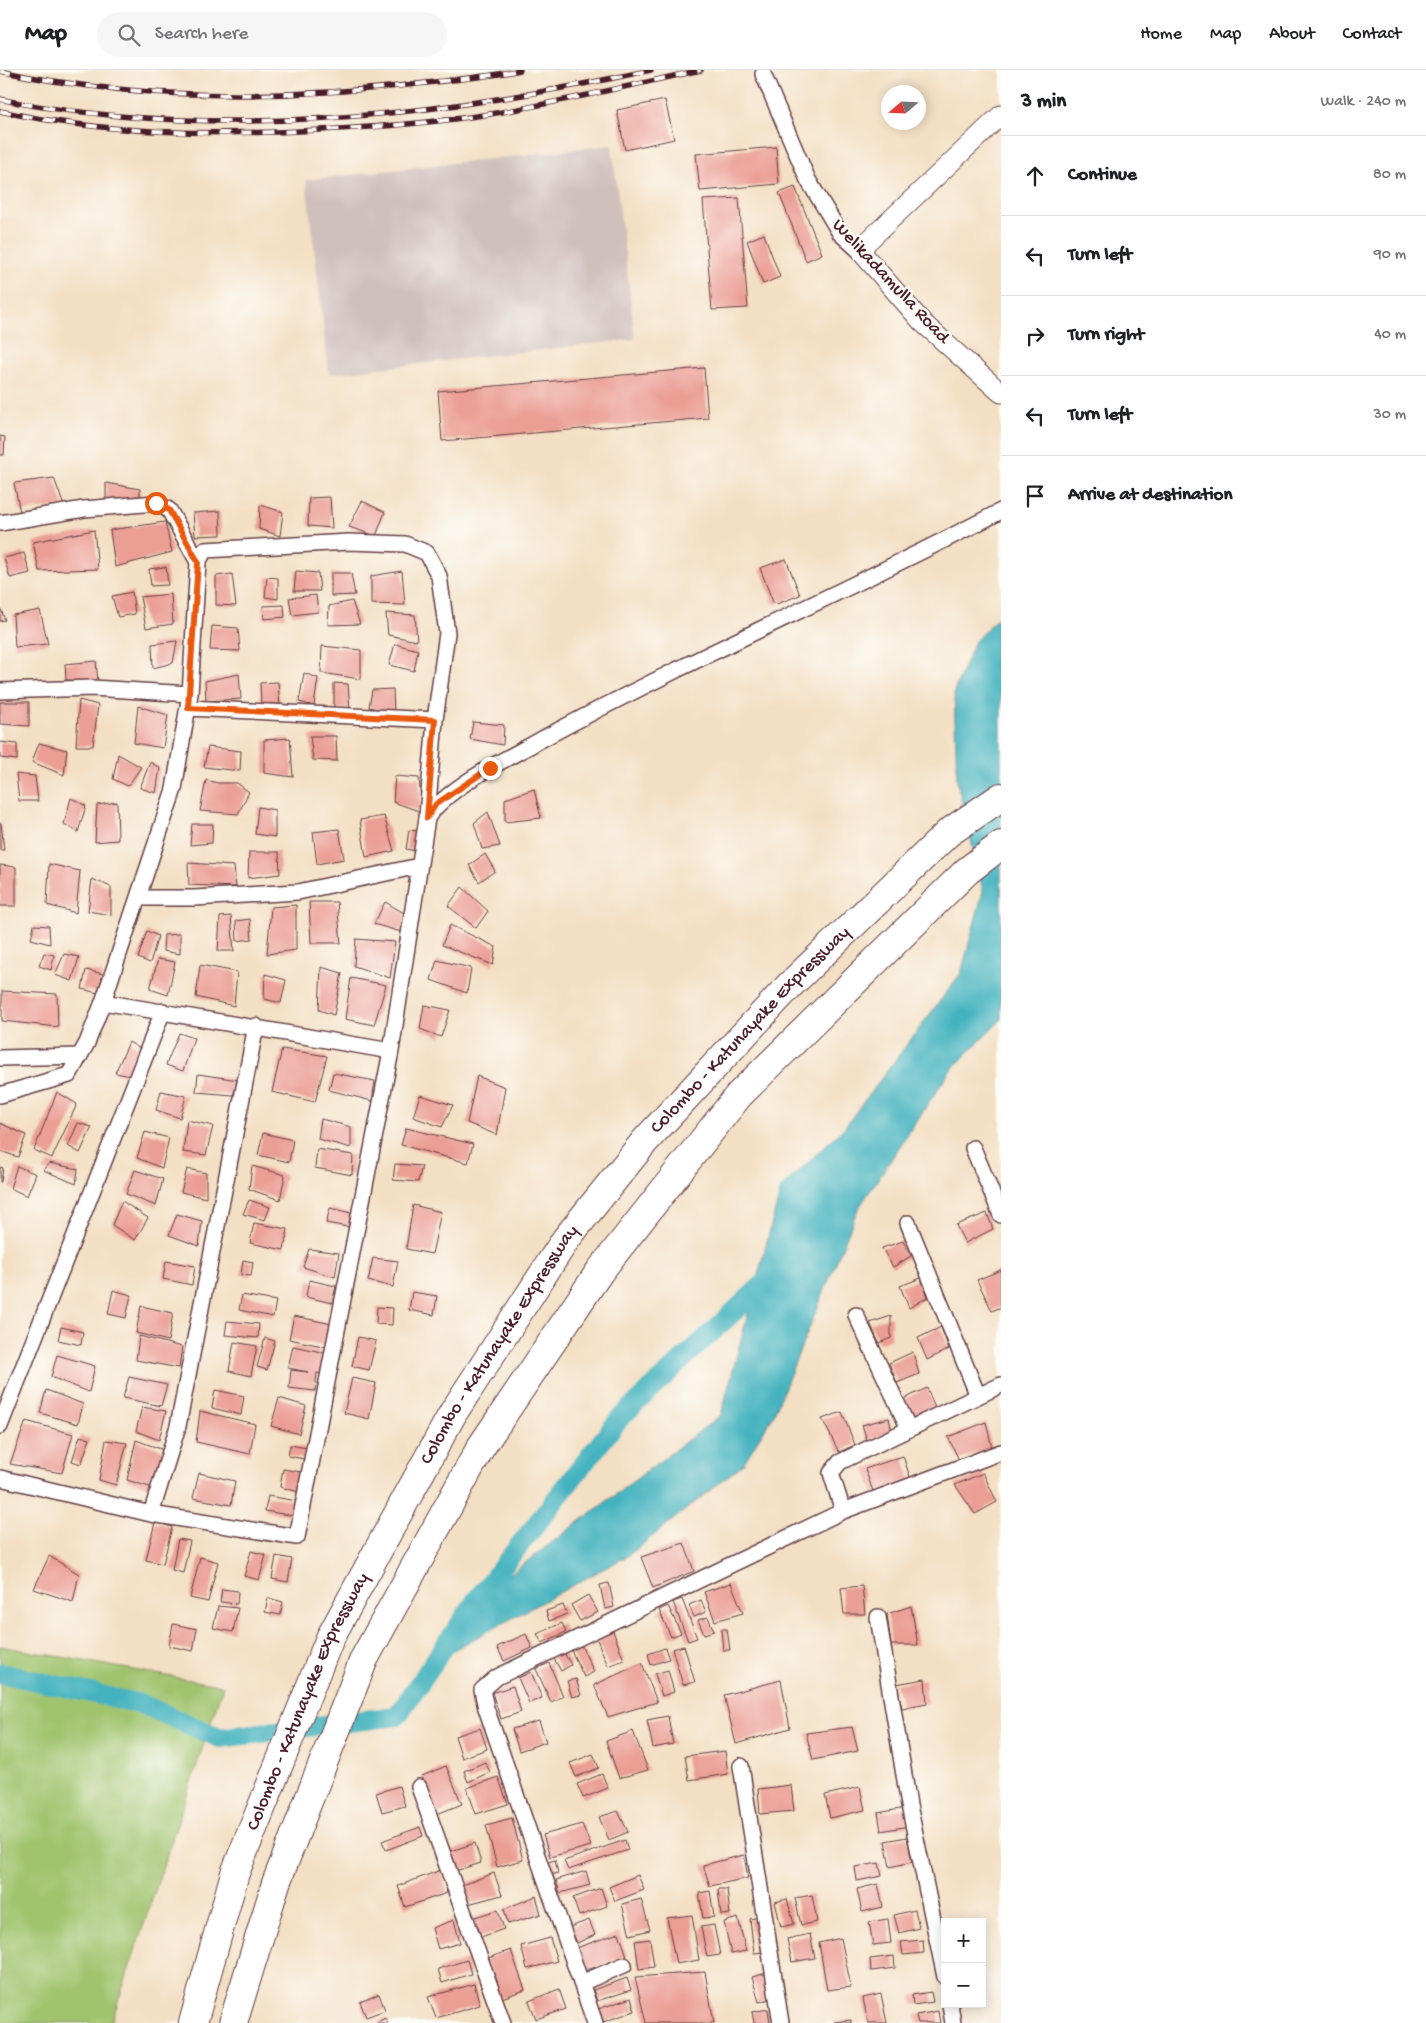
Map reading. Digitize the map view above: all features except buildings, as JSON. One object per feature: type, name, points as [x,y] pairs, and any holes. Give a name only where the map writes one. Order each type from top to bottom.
[{"type":"highway","name":"Colombo - Katunayake Expressway","points":[[193,2023],[234,1873],[330,1638],[453,1413],[566,1239],[645,1141],[790,985],[948,833],[1001,797]]},
{"type":"highway","name":"Colombo - Katunayake Expressway","points":[[233,2023],[276,1883],[364,1658],[481,1447],[600,1271],[739,1095],[967,871],[1001,845]]},
{"type":"street","name":"Welikadamulla Road","points":[[763,74],[808,180],[840,233],[863,254],[922,322],[1001,393]]},
{"type":"street","points":[[863,254],[865,244],[1001,115]]},
{"type":"street","points":[[0,523],[84,509],[156,503],[169,510],[198,562]]},
{"type":"street","points":[[427,818],[436,804],[490,768],[580,719],[1001,511]]},
{"type":"street","points":[[0,1095],[69,1075],[80,1056],[103,1002],[174,789],[189,701],[198,562],[206,550],[349,542],[405,544],[427,554],[440,576],[447,633],[435,720],[427,818],[391,1051],[297,1537],[151,1514],[0,1478]]},
{"type":"street","points":[[0,691],[92,688],[189,701],[435,720]]},
{"type":"street","points":[[139,898],[194,898],[298,892],[419,866]]},
{"type":"street","points":[[103,1002],[256,1026],[391,1051]]},
{"type":"street","points":[[0,1426],[163,1011]]},
{"type":"street","points":[[151,1514],[178,1426],[256,1026]]},
{"type":"street","points":[[0,1058],[80,1056]]},
{"type":"street","points":[[973,1148],[1001,1215]]},
{"type":"street","points":[[908,1223],[978,1396]]},
{"type":"street","points":[[856,1315],[909,1429]]},
{"type":"street","points":[[843,1511],[831,1473],[840,1462],[1001,1385]]},
{"type":"street","points":[[595,2023],[486,1708],[482,1690],[497,1677],[843,1511],[1001,1452]]},
{"type":"street","points":[[878,1617],[909,1805],[942,1963]]},
{"type":"street","points":[[741,1766],[781,2023]]},
{"type":"street","points":[[419,1788],[503,2023]]},
{"type":"street","points":[[581,1983],[624,1966]]},
{"type":"street","points":[[951,2008],[954,2023]]},
{"type":"shaded area","points":[[612,145],[635,339],[329,374],[306,180]]},
{"type":"green space","points":[[0,1646],[223,1686],[111,2023],[0,2023]]},
{"type":"water","points":[[1001,614],[1001,1020],[950,1071],[858,1209],[773,1416],[743,1464],[629,1555],[448,1653],[477,1599],[721,1415],[781,1188],[843,1129],[961,973],[983,891],[957,781],[954,691],[975,641]]},
{"type":"waterway","points":[[0,1673],[141,1704],[220,1738],[397,1716],[477,1599],[620,1418],[773,1275]]},
{"type":"railway","points":[[0,71],[52,81],[106,88],[213,95],[266,95],[373,89],[473,78],[520,70]]},
{"type":"railway","points":[[0,99],[30,105],[119,116],[253,121],[387,113],[454,105],[586,84],[651,70]]},
{"type":"railway","points":[[0,111],[79,125],[119,129],[199,133],[344,129],[414,124],[485,115],[557,102],[701,70]]},
{"type":"route","points":[[156,503],[169,510],[198,562],[188,708],[435,720],[427,818],[436,804],[490,768]]}]
